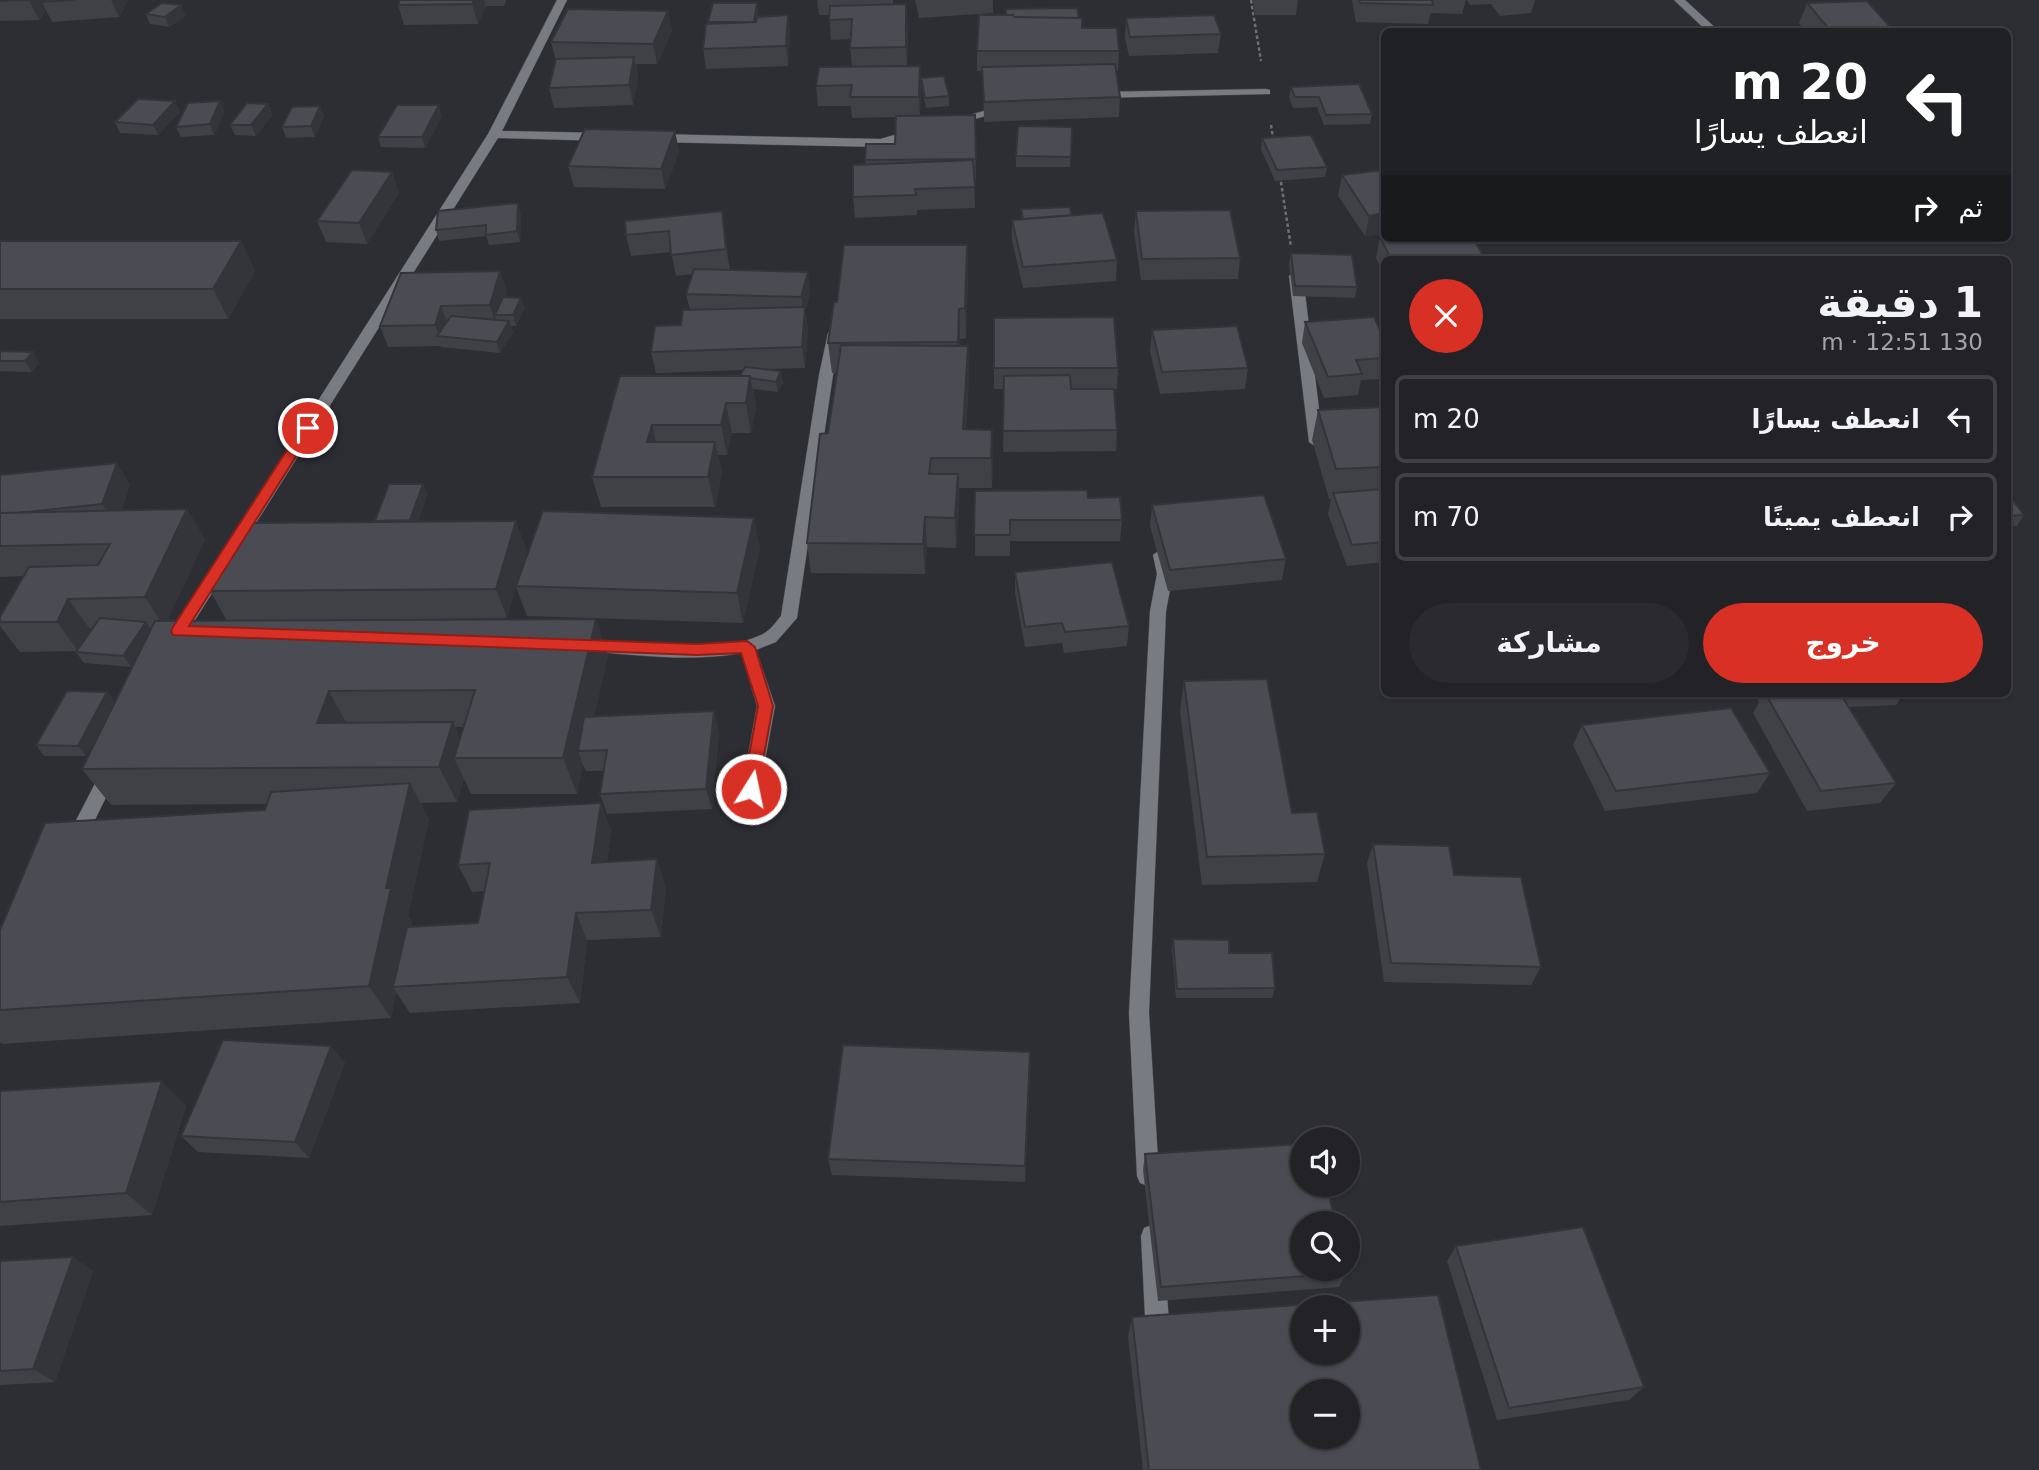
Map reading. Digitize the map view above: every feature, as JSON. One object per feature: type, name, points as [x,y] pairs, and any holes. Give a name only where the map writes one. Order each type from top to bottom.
[{"type":"street","points":[[166,656],[185,631],[494,134],[562,0]]},
{"type":"street","points":[[1679,0],[1710,28]]},
{"type":"street","points":[[1077,95],[1266,92]]},
{"type":"street","points":[[945,124],[1024,103]]},
{"type":"street","points":[[646,138],[880,143],[932,128]]},
{"type":"street","points":[[494,134],[618,137]]},
{"type":"street","points":[[1294,262],[1317,442]]},
{"type":"street","points":[[561,645],[697,649],[747,647],[770,638],[789,618],[825,375],[839,313]]},
{"type":"street","points":[[1149,1193],[1139,1013],[1158,611],[1165,574],[1158,540]]},
{"type":"street","points":[[747,647],[766,706],[751,789]]},
{"type":"street","points":[[68,856],[117,756]]},
{"type":"street","points":[[1151,1221],[1159,1359]]},
{"type":"path","points":[[1251,0],[1275,145]]},
{"type":"path","points":[[1279,171],[1294,262]]},
{"type":"building","points":[[43,0],[75,0],[42,2]]},
{"type":"building","points":[[400,0],[474,0],[472,4],[398,5]]},
{"type":"building","points":[[1359,0],[1432,0],[1433,5],[1360,3]]},
{"type":"building","points":[[1867,1],[1891,28],[1828,28],[1807,3]]},
{"type":"building","points":[[162,3],[181,5],[165,17],[146,14]]},
{"type":"building","points":[[713,3],[757,3],[754,22],[708,22]]},
{"type":"building","points":[[906,4],[906,47],[850,48],[852,19],[829,20],[830,6]]},
{"type":"building","points":[[1077,8],[1079,18],[1006,15],[1006,9]]},
{"type":"building","points":[[568,9],[668,11],[653,44],[551,42]]},
{"type":"building","points":[[788,15],[786,46],[703,49],[706,24],[756,22],[757,17]]},
{"type":"building","points":[[979,15],[1082,18],[1082,28],[1117,28],[1119,51],[977,51]]},
{"type":"building","points":[[1214,15],[1221,34],[1130,37],[1126,18]]},
{"type":"building","points":[[634,57],[629,85],[549,88],[556,59]]},
{"type":"building","points":[[1115,64],[1120,97],[984,102],[982,67]]},
{"type":"building","points":[[920,66],[919,97],[850,97],[852,85],[816,86],[819,67]]},
{"type":"building","points":[[944,76],[949,96],[925,98],[921,78]]},
{"type":"building","points":[[1359,84],[1372,114],[1326,115],[1319,97],[1295,97],[1291,87]]},
{"type":"building","points":[[138,99],[175,101],[153,125],[115,122]]},
{"type":"building","points":[[220,101],[210,124],[176,127],[188,103]]},
{"type":"building","points":[[247,103],[268,104],[251,125],[230,125]]},
{"type":"building","points":[[397,105],[439,105],[422,137],[378,137]]},
{"type":"building","points":[[320,106],[311,126],[282,127],[292,107]]},
{"type":"building","points":[[975,115],[976,159],[865,160],[866,144],[895,144],[896,116]]},
{"type":"building","points":[[1018,126],[1072,127],[1071,157],[1016,156]]},
{"type":"building","points":[[585,129],[675,131],[661,169],[568,166]]},
{"type":"building","points":[[1311,135],[1327,167],[1277,170],[1262,138]]},
{"type":"building","points":[[973,160],[975,187],[915,189],[916,195],[853,197],[853,165]]},
{"type":"building","points":[[352,170],[392,172],[359,223],[317,221]]},
{"type":"building","points":[[1381,170],[1381,214],[1369,216],[1342,175]]},
{"type":"building","points":[[518,203],[517,231],[486,235],[486,225],[436,230],[438,211]]},
{"type":"building","points":[[1070,207],[1071,215],[1023,219],[1021,209]]},
{"type":"building","points":[[1230,210],[1240,258],[1142,259],[1136,211]]},
{"type":"building","points":[[722,211],[726,249],[671,255],[669,231],[626,235],[625,221]]},
{"type":"building","points":[[1103,213],[1117,260],[1023,267],[1012,220]]},
{"type":"building","points":[[0,241],[241,241],[213,289],[0,289]]},
{"type":"building","points":[[1382,242],[1475,242],[1483,256],[1390,256]]},
{"type":"building","points":[[844,245],[967,245],[965,308],[959,309],[958,342],[828,343],[834,302],[837,302]]},
{"type":"building","points":[[1291,253],[1352,255],[1357,287],[1295,286]]},
{"type":"building","points":[[694,269],[808,272],[801,297],[686,294]]},
{"type":"building","points":[[500,271],[490,305],[441,306],[435,325],[380,326],[401,273]]},
{"type":"building","points":[[503,297],[521,298],[513,315],[495,315]]},
{"type":"building","points":[[805,307],[802,347],[651,352],[655,326],[681,325],[683,310]]},
{"type":"building","points":[[451,316],[509,321],[497,342],[437,336]]},
{"type":"building","points":[[1114,317],[1118,368],[994,368],[994,318]]},
{"type":"building","points":[[1374,317],[1381,332],[1381,358],[1356,360],[1362,374],[1328,377],[1305,322]]},
{"type":"building","points":[[1237,326],[1248,368],[1162,372],[1152,330]]},
{"type":"building","points":[[841,345],[968,346],[963,429],[992,430],[991,458],[931,458],[929,474],[958,474],[955,518],[925,517],[923,544],[807,543],[820,434],[828,433]]},
{"type":"building","points":[[0,351],[33,352],[25,361],[0,361]]},
{"type":"building","points":[[745,367],[781,371],[776,382],[740,376]]},
{"type":"building","points":[[1070,375],[1071,389],[1114,389],[1117,430],[1003,431],[1004,376]]},
{"type":"building","points":[[620,376],[750,376],[746,403],[726,403],[721,425],[652,425],[647,442],[715,442],[708,477],[592,477]]},
{"type":"building","points":[[1381,407],[1381,467],[1336,469],[1318,410]]},
{"type":"building","points":[[117,463],[102,504],[0,513],[0,475]]},
{"type":"building","points":[[389,484],[423,484],[410,520],[375,521]]},
{"type":"building","points":[[1381,489],[1381,542],[1352,545],[1333,493]]},
{"type":"building","points":[[1087,490],[1088,498],[1120,497],[1122,520],[1010,520],[1010,535],[974,535],[975,491]]},
{"type":"building","points":[[1264,495],[1286,559],[1170,570],[1152,505]]},
{"type":"building","points":[[2011,498],[2024,515],[2011,516]]},
{"type":"building","points":[[187,509],[145,597],[68,599],[57,622],[0,622],[0,617],[29,567],[98,565],[110,544],[0,546],[0,513]]},
{"type":"building","points":[[543,511],[754,518],[737,593],[516,586]]},
{"type":"building","points":[[516,521],[496,589],[210,591],[241,523]]},
{"type":"building","points":[[1112,562],[1129,626],[1065,632],[1062,623],[1025,627],[1015,572]]},
{"type":"building","points":[[100,618],[146,622],[123,656],[76,652]]},
{"type":"building","points":[[596,619],[563,758],[454,758],[475,690],[329,691],[317,723],[453,722],[439,767],[82,769],[155,621]]},
{"type":"building","points":[[1267,679],[1292,813],[1317,812],[1325,854],[1207,857],[1184,681]]},
{"type":"building","points":[[67,691],[107,692],[78,746],[36,745]]},
{"type":"building","points":[[1767,697],[1842,697],[1896,783],[1821,791]]},
{"type":"building","points":[[1731,708],[1770,773],[1616,791],[1582,725]]},
{"type":"building","points":[[714,711],[706,789],[600,794],[607,750],[578,751],[584,717]]},
{"type":"building","points":[[410,783],[386,888],[391,888],[369,986],[0,1010],[0,930],[45,823],[265,810],[271,792]]},
{"type":"building","points":[[601,803],[592,863],[657,859],[651,910],[576,913],[567,977],[393,987],[407,927],[478,923],[490,863],[458,865],[469,810]]},
{"type":"building","points":[[1373,844],[1449,846],[1454,875],[1521,877],[1541,967],[1391,963]]},
{"type":"building","points":[[1173,939],[1229,940],[1229,953],[1272,953],[1275,988],[1177,989]]},
{"type":"building","points":[[223,1040],[331,1046],[295,1142],[181,1136]]},
{"type":"building","points":[[843,1045],[1030,1052],[1025,1166],[828,1159]]},
{"type":"building","points":[[162,1081],[126,1193],[0,1202],[0,1091]]},
{"type":"building","points":[[1290,1145],[1290,1197],[1330,1197],[1332,1211],[1290,1211],[1290,1277],[1161,1287],[1145,1154]]},
{"type":"building","points":[[1583,1227],[1644,1387],[1509,1408],[1456,1246]]},
{"type":"building","points":[[73,1257],[33,1369],[0,1371],[0,1261]]},
{"type":"building","points":[[1438,1295],[1481,1470],[1149,1470],[1132,1317],[1290,1306],[1290,1365],[1360,1365],[1360,1301]]},
{"type":"route","points":[[308,428],[178,631],[697,649],[747,647],[766,706],[751,789]]}]
